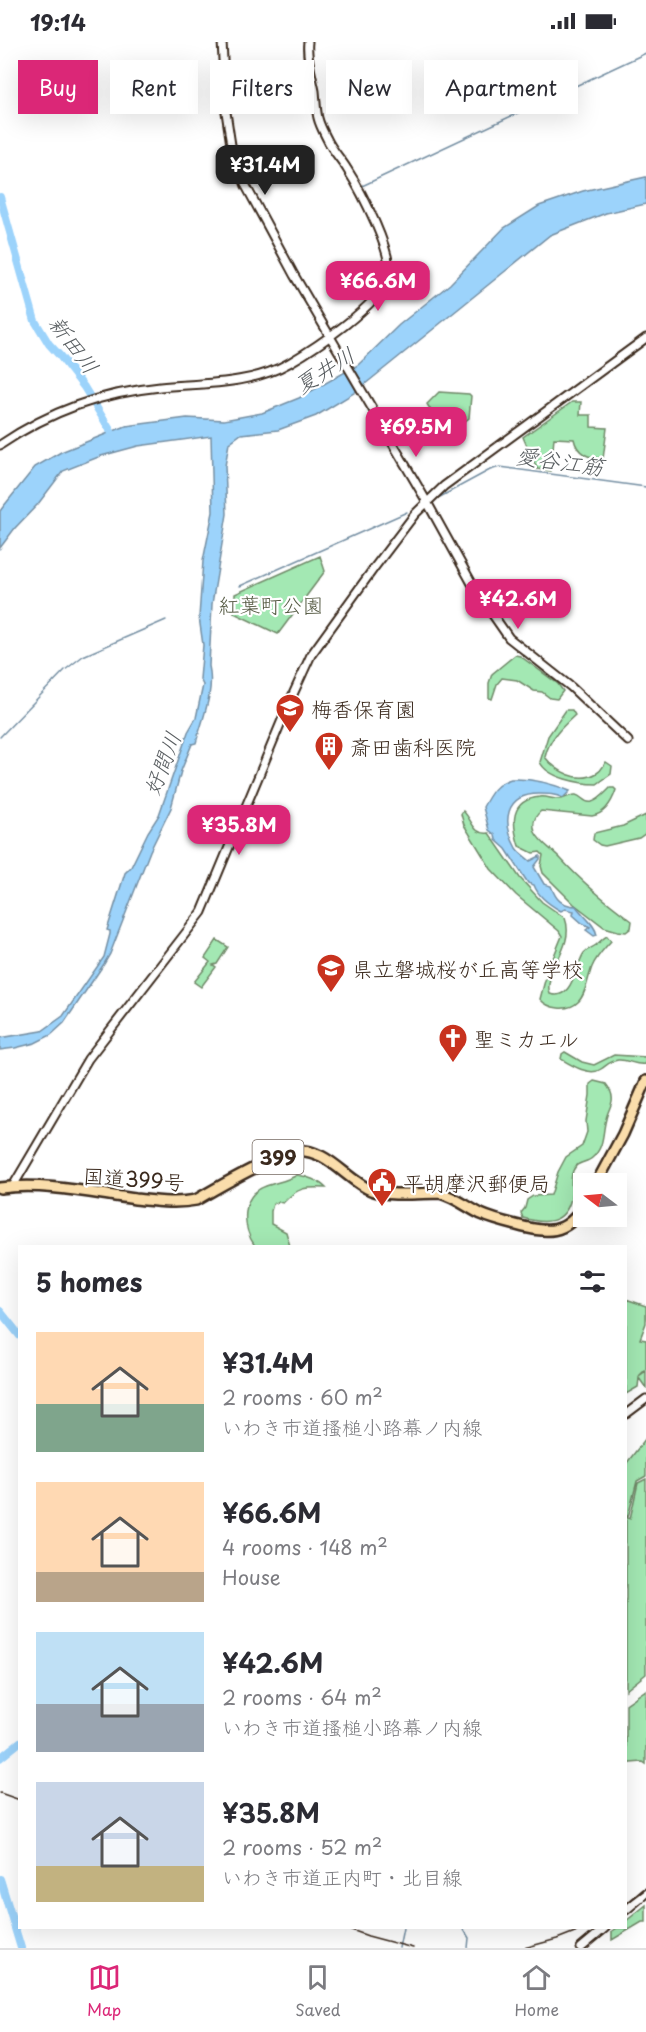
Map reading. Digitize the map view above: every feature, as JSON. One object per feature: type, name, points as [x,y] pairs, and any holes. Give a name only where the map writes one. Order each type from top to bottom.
[{"type":"highway","points":[[602,1173],[623,1134],[646,1082]]},
{"type":"highway","name":"国道399号","points":[[0,1188],[30,1186],[158,1201],[188,1202],[196,1200],[247,1171],[286,1153],[297,1151],[325,1159],[348,1173],[360,1184],[375,1191],[440,1193],[491,1218],[538,1231],[549,1231],[573,1221]]},
{"type":"street","points":[[222,42],[226,112],[231,145],[241,175],[294,274],[475,589],[504,634],[571,687],[628,741]]},
{"type":"street","points":[[0,446],[26,430],[79,404],[106,395],[243,379],[284,366],[332,338],[360,313],[388,280],[390,270],[380,233],[357,186],[328,142],[320,125],[308,42]]},
{"type":"street","points":[[14,1186],[88,1059],[202,912],[289,703],[311,656],[374,568],[415,514],[444,486],[646,338]]},
{"type":"street","points":[[627,1413],[646,1399]]},
{"type":"street","points":[[627,1909],[646,1893]]},
{"type":"street","points":[[581,1948],[604,1929]]},
{"type":"green space","points":[[439,392],[471,396],[469,418],[446,436],[427,404]]},
{"type":"green space","points":[[572,402],[581,402],[580,415],[591,415],[591,427],[607,428],[603,459],[593,458],[581,452],[574,439],[554,438],[551,471],[537,469],[523,437]]},
{"type":"green space","name":"紅葉町公園","points":[[320,556],[325,571],[278,634],[234,613],[235,594]]},
{"type":"green space","points":[[515,655],[520,656],[558,684],[563,691],[557,699],[534,691],[517,680],[502,678],[497,684],[492,699],[489,698],[489,683],[492,674]]},
{"type":"green space","points":[[566,710],[572,710],[575,715],[553,739],[545,757],[562,772],[576,777],[597,773],[606,762],[612,766],[611,774],[597,784],[582,783],[557,776],[544,768],[540,762],[548,736]]},
{"type":"green space","points":[[610,788],[616,790],[612,799],[607,807],[597,815],[541,811],[535,818],[534,826],[537,836],[543,843],[577,876],[632,921],[631,928],[626,932],[604,927],[574,904],[543,873],[541,866],[543,855],[519,846],[514,822],[518,808],[530,799],[542,797],[561,799],[576,795],[587,802],[592,802]]},
{"type":"green space","points":[[463,811],[479,832],[489,833],[520,878],[542,902],[565,918],[566,939],[551,977],[550,994],[558,995],[568,988],[585,952],[607,936],[611,941],[600,953],[592,967],[583,995],[574,1005],[558,1008],[540,999],[547,973],[562,936],[491,869],[464,825],[461,814]]},
{"type":"green space","points":[[646,815],[646,833],[639,838],[605,846],[593,840],[594,833],[623,826]]},
{"type":"green space","points":[[217,940],[228,947],[217,964],[213,965],[216,967],[201,987],[194,982],[210,962],[205,958]]},
{"type":"green space","points":[[565,1052],[582,1062],[594,1065],[614,1055],[646,1057],[646,1064],[618,1060],[592,1072],[575,1067],[561,1059]]},
{"type":"green space","points":[[594,1081],[606,1084],[612,1097],[599,1149],[592,1158],[578,1165],[574,1170],[571,1178],[571,1198],[568,1207],[559,1218],[539,1221],[523,1218],[521,1213],[527,1200],[533,1196],[551,1195],[558,1172],[566,1157],[582,1146],[587,1132],[590,1084]]},
{"type":"green space","points":[[297,1175],[305,1176],[326,1188],[302,1189],[283,1203],[273,1204],[271,1224],[286,1232],[290,1245],[254,1245],[246,1221],[251,1197],[266,1186]]},
{"type":"green space","points":[[627,1299],[646,1306],[646,1323],[640,1339],[646,1340],[646,1369],[639,1376],[646,1371],[646,1388],[639,1378],[638,1387],[627,1393]]},
{"type":"green space","points":[[646,1438],[646,1476],[637,1481],[628,1517],[627,1516],[627,1463]]},
{"type":"green space","points":[[646,1479],[646,1674],[627,1689],[627,1518],[630,1519],[638,1483]]},
{"type":"green space","points":[[646,1690],[646,1764],[643,1762],[630,1763],[627,1766],[627,1703]]},
{"type":"green space","points":[[646,1905],[646,1922],[642,1922],[612,1940],[612,1931],[627,1929],[627,1920]]},
{"type":"water","points":[[646,177],[646,204],[606,213],[550,235],[354,393],[316,416],[278,430],[241,434],[229,443],[225,466],[227,514],[212,604],[210,685],[196,743],[192,744],[181,771],[171,808],[150,851],[104,964],[64,1023],[51,1035],[35,1043],[0,1050],[0,1038],[42,1031],[63,1016],[104,957],[110,934],[107,930],[125,873],[131,867],[159,815],[188,732],[196,718],[203,685],[200,679],[203,645],[199,617],[203,561],[213,512],[211,436],[138,446],[101,456],[63,471],[0,548],[0,511],[35,467],[61,452],[126,426],[187,418],[224,420],[262,413],[299,398],[358,365],[399,325],[450,284],[504,228],[539,206],[583,191]]},
{"type":"water","points":[[511,779],[541,782],[570,791],[563,798],[539,794],[527,795],[519,799],[509,812],[509,829],[516,848],[530,861],[540,856],[534,867],[544,884],[551,886],[560,901],[576,906],[597,935],[594,936],[586,930],[590,927],[573,915],[574,911],[565,909],[561,911],[545,900],[534,885],[528,883],[506,849],[489,830],[483,807],[497,786]]},
{"type":"waterway","points":[[362,186],[646,53]]},
{"type":"waterway","name":"新田川","points":[[0,197],[35,321],[49,344],[84,387],[115,438]]},
{"type":"waterway","name":"愛谷江筋","points":[[440,497],[500,467],[646,487]]},
{"type":"waterway","name":"愛谷江筋","points":[[240,586],[407,512]]},
{"type":"waterway","name":"愛谷江筋","points":[[0,737],[65,670],[83,656],[166,620]]},
{"type":"waterway","name":"好間川","points":[[0,1311],[18,1334]]},
{"type":"waterway","name":"好間川","points":[[0,1758],[18,1744]]},
{"type":"waterway","name":"好間川","points":[[0,1879],[21,1948]]},
{"type":"waterway","points":[[399,1948],[403,1929]]},
{"type":"waterway","points":[[464,1929],[469,1938],[468,1948]]},
{"type":"railway","points":[[0,1793],[18,1799]]},
{"type":"railway","points":[[627,1903],[646,1889]]},
{"type":"railway","points":[[349,1929],[413,1948]]},
{"type":"railway","points":[[524,1948],[582,1929]]},
{"type":"place","name":"梅香保育園","points":[[290,734]]},
{"type":"place","name":"斎田歯科医院","points":[[329,772]]},
{"type":"place","name":"県立磐城桜が丘高等学校","points":[[331,994]]},
{"type":"place","name":"聖ミカエル","points":[[453,1064]]},
{"type":"place","name":"平胡摩沢郵便局","points":[[382,1208]]},
{"type":"water label","name":"夏井川","points":[[324,369]]}]
